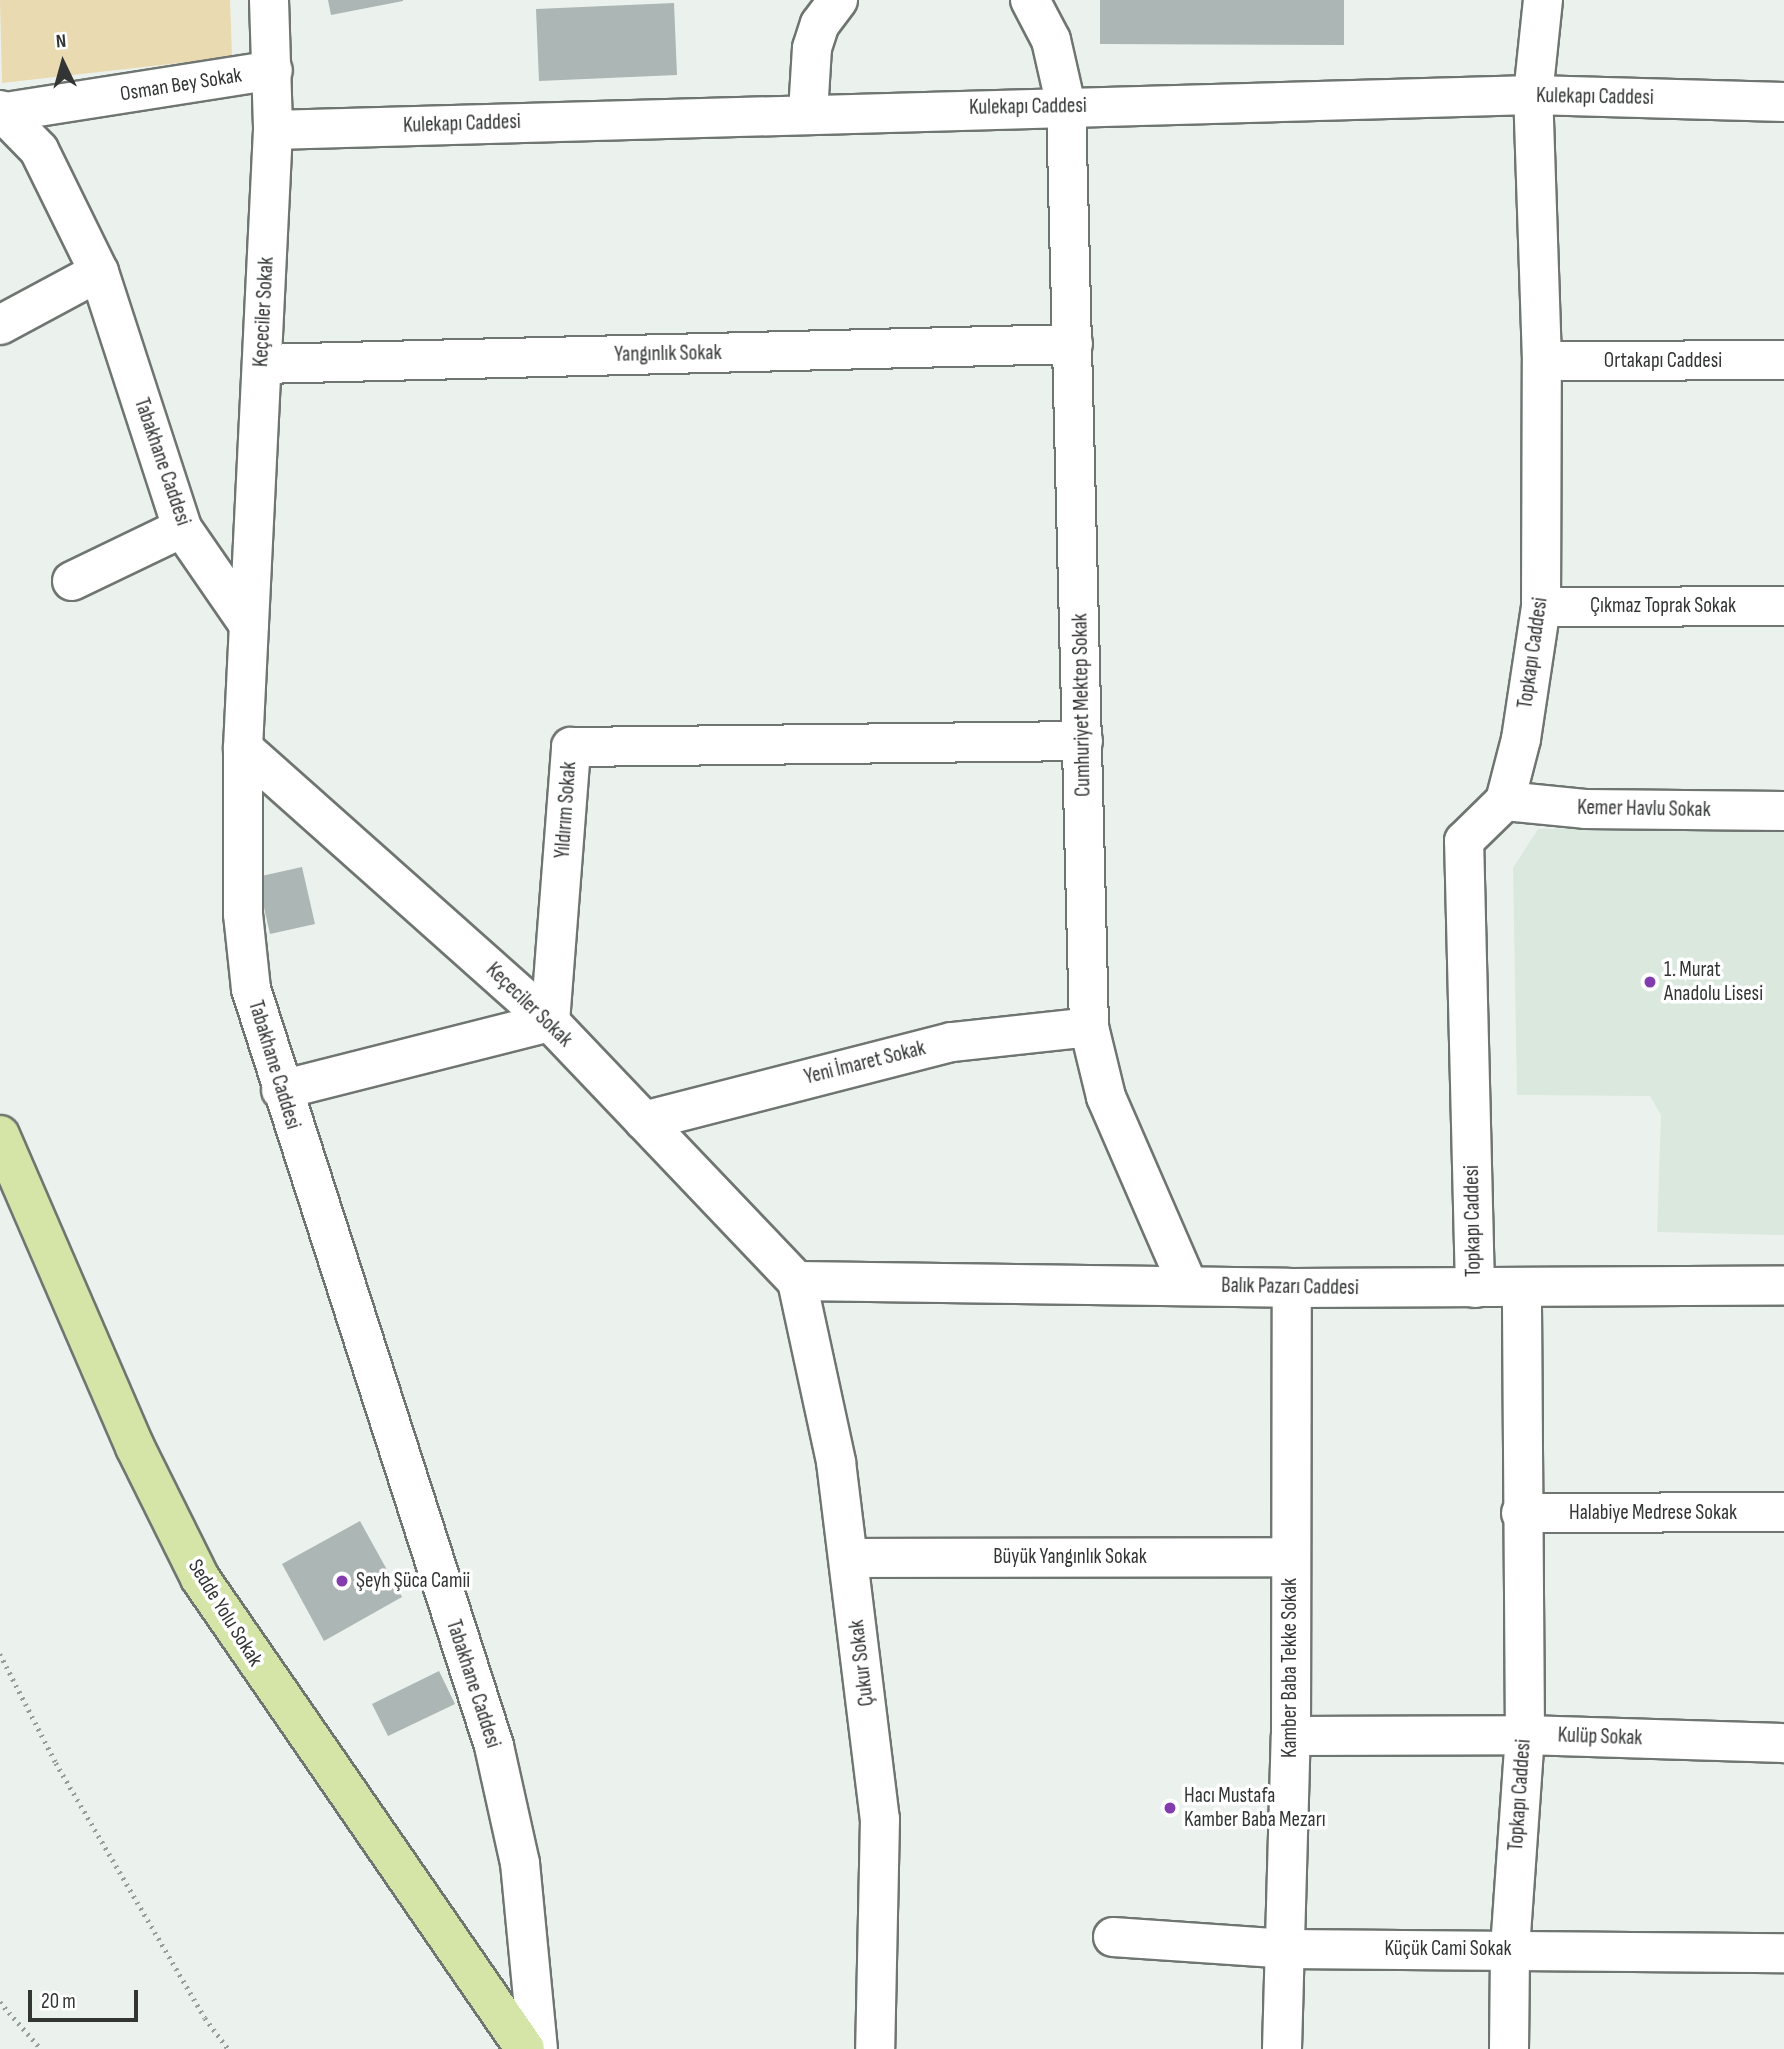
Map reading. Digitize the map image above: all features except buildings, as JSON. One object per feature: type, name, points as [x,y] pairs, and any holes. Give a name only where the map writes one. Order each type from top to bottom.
[{"type":"main road","name":"Sedde Yolu Sokak","points":[[0,1135],[135,1447],[200,1578],[525,2049]]},
{"type":"street","name":"Keçeciler Sokak","points":[[249,625],[273,130],[269,0]]},
{"type":"street","points":[[808,113],[812,48],[820,24],[838,0]]},
{"type":"street","name":"Cumhuriyet Mektep Sokak","points":[[1030,0],[1051,40],[1066,106],[1089,1027],[1106,1097],[1188,1286]]},
{"type":"street","name":"Topkapı Caddesi","points":[[1475,1288],[1464,841],[1505,801],[1521,739],[1541,607],[1542,361],[1534,95],[1543,0]]},
{"type":"street","name":"Osman Bey Sokak","points":[[3,111],[273,70]]},
{"type":"street","name":"Kulekapı Caddesi","points":[[273,130],[808,113],[1534,95],[1784,102]]},
{"type":"street","name":"Tabakhane Caddesi","points":[[3,111],[39,150],[99,272],[182,528],[249,625],[243,748],[243,914],[250,977],[281,1090],[494,1746],[520,1863],[538,2049]]},
{"type":"street","points":[[0,326],[99,272]]},
{"type":"street","name":"Yangınlık Sokak","points":[[262,364],[1073,344]]},
{"type":"street","name":"Ortakapı Caddesi","points":[[1542,361],[1784,360]]},
{"type":"street","points":[[72,581],[182,528]]},
{"type":"street","name":"Çıkmaz Toprak Sokak","points":[[1541,607],[1784,606]]},
{"type":"street","name":"Yıldırım Sokak","points":[[550,1022],[571,747],[1083,741]]},
{"type":"street","name":"Keçeciler Sokak","points":[[243,748],[550,1022],[797,1281]]},
{"type":"street","name":"Kemer Havlu Sokak","points":[[1505,801],[1585,809],[1784,811]]},
{"type":"street","points":[[281,1090],[550,1022]]},
{"type":"street","name":"Yeni İmaret Sokak","points":[[644,1121],[952,1042],[1089,1027]]},
{"type":"street","name":"Balık Pazarı Caddesi","points":[[797,1281],[1475,1288],[1784,1285]]},
{"type":"street","name":"Çukur Sokak","points":[[797,1281],[836,1462],[880,1819],[875,2049]]},
{"type":"street","name":"Kamber Baba Tekke Sokak","points":[[1282,2049],[1287,1949],[1293,1287]]},
{"type":"street","name":"Topkapı Caddesi","points":[[1509,2049],[1510,1948],[1525,1735],[1521,1513],[1522,1288]]},
{"type":"street","name":"Halabiye Medrese Sokak","points":[[1521,1513],[1784,1512]]},
{"type":"street","name":"Büyük Yangınlık Sokak","points":[[849,1558],[1291,1557]]},
{"type":"street","name":"Kulüp Sokak","points":[[1290,1737],[1525,1735],[1784,1743]]},
{"type":"street","name":"Küçük Cami Sokak","points":[[1113,1937],[1287,1949],[1510,1948],[1784,1953]]},
{"type":"path","points":[[0,1654],[63,1774],[205,2018],[228,2049]]},
{"type":"path","points":[[0,2003],[41,2049]]},
{"type":"shaded area","points":[[0,0],[230,0],[232,57],[2,83]]},
{"type":"shaded area","name":"1. Murat Anadolu Lisesi","points":[[1784,827],[1784,1235],[1657,1232],[1661,1115],[1650,1096],[1517,1095],[1513,868],[1538,829]]},
{"type":"place","name":"1. Murat Anadolu Lisesi","points":[[1650,982]]},
{"type":"place","name":"Şeyh Şüca Camii","points":[[342,1581]]},
{"type":"place","name":"Hacı Mustafa Kamber Baba Mezarı","points":[[1170,1808]]}]
